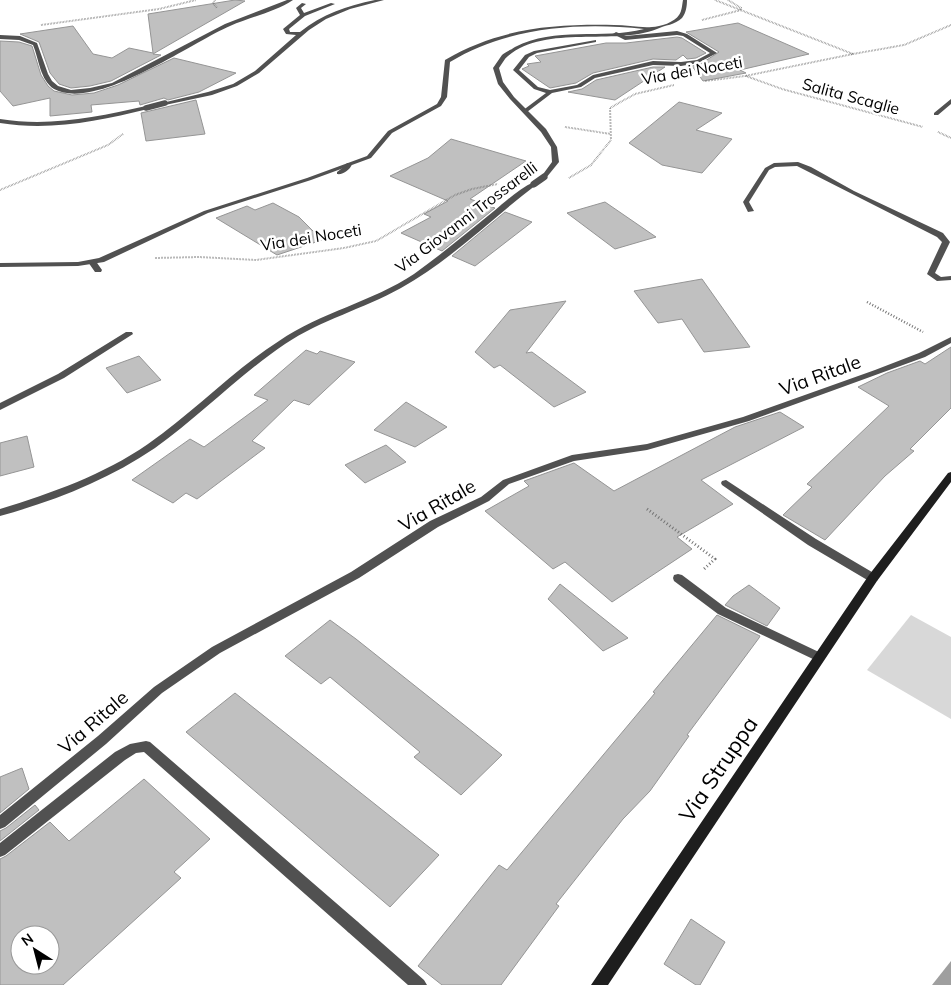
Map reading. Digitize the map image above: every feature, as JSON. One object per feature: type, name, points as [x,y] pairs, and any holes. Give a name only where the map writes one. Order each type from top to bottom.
[{"type":"street","points":[[0,37],[20,38],[35,44],[48,79],[55,86],[74,91],[89,90],[114,84],[228,26],[291,0]]},
{"type":"street","points":[[0,121],[18,125],[46,126],[103,118],[236,85],[250,76],[301,34],[336,11],[382,0]]},
{"type":"street","name":"Via Giovanni Trossarelli","points":[[0,513],[96,478],[132,459],[164,436],[281,342],[318,320],[383,294],[414,277],[553,171],[558,161],[556,147],[504,88],[496,73],[496,66],[500,60],[523,46],[544,40],[654,29],[679,18],[683,11],[685,0]]},
{"type":"street","points":[[303,15],[298,8],[304,4]]},
{"type":"street","points":[[301,34],[286,31],[303,15],[333,4]]},
{"type":"street","points":[[0,265],[78,264],[114,256],[206,212],[309,179],[373,155],[390,132],[439,105],[444,98],[448,61],[474,46],[516,33],[552,28],[635,26],[654,29]]},
{"type":"street","points":[[525,111],[550,92],[579,86],[592,77],[653,63],[681,64],[698,61],[714,53],[685,35],[678,33],[625,38],[616,34]]},
{"type":"street","points":[[550,92],[536,88],[516,70],[527,56],[536,52],[594,41]]},
{"type":"street","points":[[936,114],[951,101]]},
{"type":"street","points":[[750,211],[746,202],[767,169],[774,164],[785,163],[809,168],[852,192],[940,235],[946,242],[931,274],[940,278],[951,278]]},
{"type":"street","points":[[339,173],[348,167],[349,164]]},
{"type":"street","points":[[92,262],[98,270]]},
{"type":"street","points":[[0,407],[62,376],[129,334]]},
{"type":"street","name":"Via Ritale","points":[[0,823],[102,740],[158,690],[216,650],[356,575],[434,524],[485,499],[506,482],[572,458],[647,447],[746,420],[878,372],[948,342]]},
{"type":"street","name":"Via Struppa","points":[[599,985],[873,578],[951,475]]},
{"type":"street","points":[[726,483],[812,542],[873,578]]},
{"type":"street","points":[[683,582],[722,611],[819,657]]},
{"type":"street","points":[[0,851],[120,756],[134,748],[146,746],[419,985]]},
{"type":"path","points":[[37,26],[159,9],[196,0]]},
{"type":"path","points":[[715,0],[853,54]]},
{"type":"path","points":[[728,0],[742,8],[741,10]]},
{"type":"path","name":"Via dei Noceti","points":[[698,82],[745,76],[910,43],[931,36],[951,25]]},
{"type":"path","name":"Salita Scaglie","points":[[745,76],[782,90],[924,128]]},
{"type":"path","name":"Via dei Noceti","points":[[611,134],[610,108],[635,94],[679,85]]},
{"type":"path","points":[[533,120],[585,131],[611,134],[611,140],[591,166],[576,176],[566,179]]},
{"type":"path","points":[[0,190],[108,145],[130,129]]},
{"type":"path","points":[[933,130],[951,138]]},
{"type":"path","name":"Via dei Noceti","points":[[150,259],[199,257],[256,260],[344,248],[376,240],[455,195],[477,188],[500,184]]},
{"type":"path","points":[[867,302],[948,342]]},
{"type":"path","points":[[647,509],[715,559],[683,582]]},
{"type":"shaded area","points":[[911,615],[951,637],[951,719],[867,670]]},
{"type":"shaded area","points":[[951,961],[951,985],[932,985]]},
{"type":"building","points":[[235,0],[245,1],[153,54],[161,55],[111,81],[90,86],[71,88],[59,84],[50,73],[39,42],[20,34],[73,26],[93,54],[112,58],[129,48],[153,53],[148,14]]},
{"type":"building","points":[[738,23],[809,54],[740,70],[746,73],[703,81],[692,66],[699,65],[719,52],[686,32]]},
{"type":"building","points":[[682,38],[706,53],[696,58],[687,59],[683,55],[676,60],[653,59],[593,73],[576,83],[550,88],[522,69],[529,66],[527,64],[541,62],[535,56],[606,43],[626,43]]},
{"type":"building","points":[[0,41],[19,42],[32,46],[41,75],[48,86],[54,91],[72,95],[94,93],[118,85],[174,58],[236,73],[199,92],[168,100],[164,98],[140,105],[139,101],[91,105],[92,112],[50,116],[50,98],[13,106],[0,91]]},
{"type":"building","points":[[653,67],[665,67],[615,100],[568,92],[582,89],[596,80]]},
{"type":"building","points":[[196,100],[205,134],[146,141],[141,113]]},
{"type":"building","points":[[679,102],[722,113],[696,130],[732,139],[702,173],[662,165],[629,143]]},
{"type":"building","points":[[451,139],[526,161],[470,199],[495,208],[442,251],[401,233],[431,217],[424,214],[448,201],[390,176],[428,158]]},
{"type":"building","points":[[605,202],[656,237],[615,249],[567,213]]},
{"type":"building","points":[[273,203],[299,217],[322,240],[277,255],[216,218],[247,206],[255,210]]},
{"type":"building","points":[[505,212],[532,222],[475,266],[452,256]]},
{"type":"building","points":[[702,279],[750,347],[704,352],[682,319],[658,323],[634,291]]},
{"type":"building","points":[[566,301],[526,353],[532,352],[586,392],[554,407],[500,365],[494,368],[475,352],[510,310]]},
{"type":"building","points":[[951,347],[951,408],[910,449],[914,451],[885,476],[825,540],[783,515],[812,487],[807,484],[889,406],[858,387],[887,373],[920,361],[925,364]]},
{"type":"building","points":[[306,350],[317,354],[320,351],[355,362],[309,405],[294,400],[252,441],[265,448],[197,499],[186,493],[173,503],[132,480],[190,439],[204,447],[268,400],[254,395]]},
{"type":"building","points":[[139,356],[161,380],[127,393],[106,368]]},
{"type":"building","points":[[406,402],[447,427],[415,447],[374,430]]},
{"type":"building","points":[[780,412],[804,427],[701,480],[733,504],[677,537],[692,549],[612,602],[565,562],[553,569],[485,511],[529,486],[524,481],[574,463],[614,491],[735,427]]},
{"type":"building","points":[[27,436],[34,467],[0,476],[0,443]]},
{"type":"building","points":[[386,445],[406,462],[365,483],[345,465]]},
{"type":"building","points":[[560,584],[628,638],[603,651],[548,599]]},
{"type":"building","points":[[749,585],[780,608],[767,626],[725,605],[733,596]]},
{"type":"building","points":[[717,615],[760,636],[759,638],[687,735],[689,736],[650,791],[623,819],[556,904],[559,906],[501,985],[442,985],[418,966],[499,865],[507,870],[655,693],[653,692]]},
{"type":"building","points":[[330,620],[502,755],[461,795],[414,757],[420,752],[330,677],[321,684],[285,656]]},
{"type":"building","points":[[235,693],[439,855],[390,907],[186,732]]},
{"type":"building","points":[[22,768],[29,789],[0,813],[0,777]]},
{"type":"building","points":[[144,779],[210,839],[174,872],[181,878],[63,985],[0,985],[0,859],[50,822],[69,841]]},
{"type":"building","points":[[35,805],[39,810],[0,841],[0,831]]},
{"type":"building","points":[[691,919],[725,942],[700,985],[696,985],[664,964]]}]
